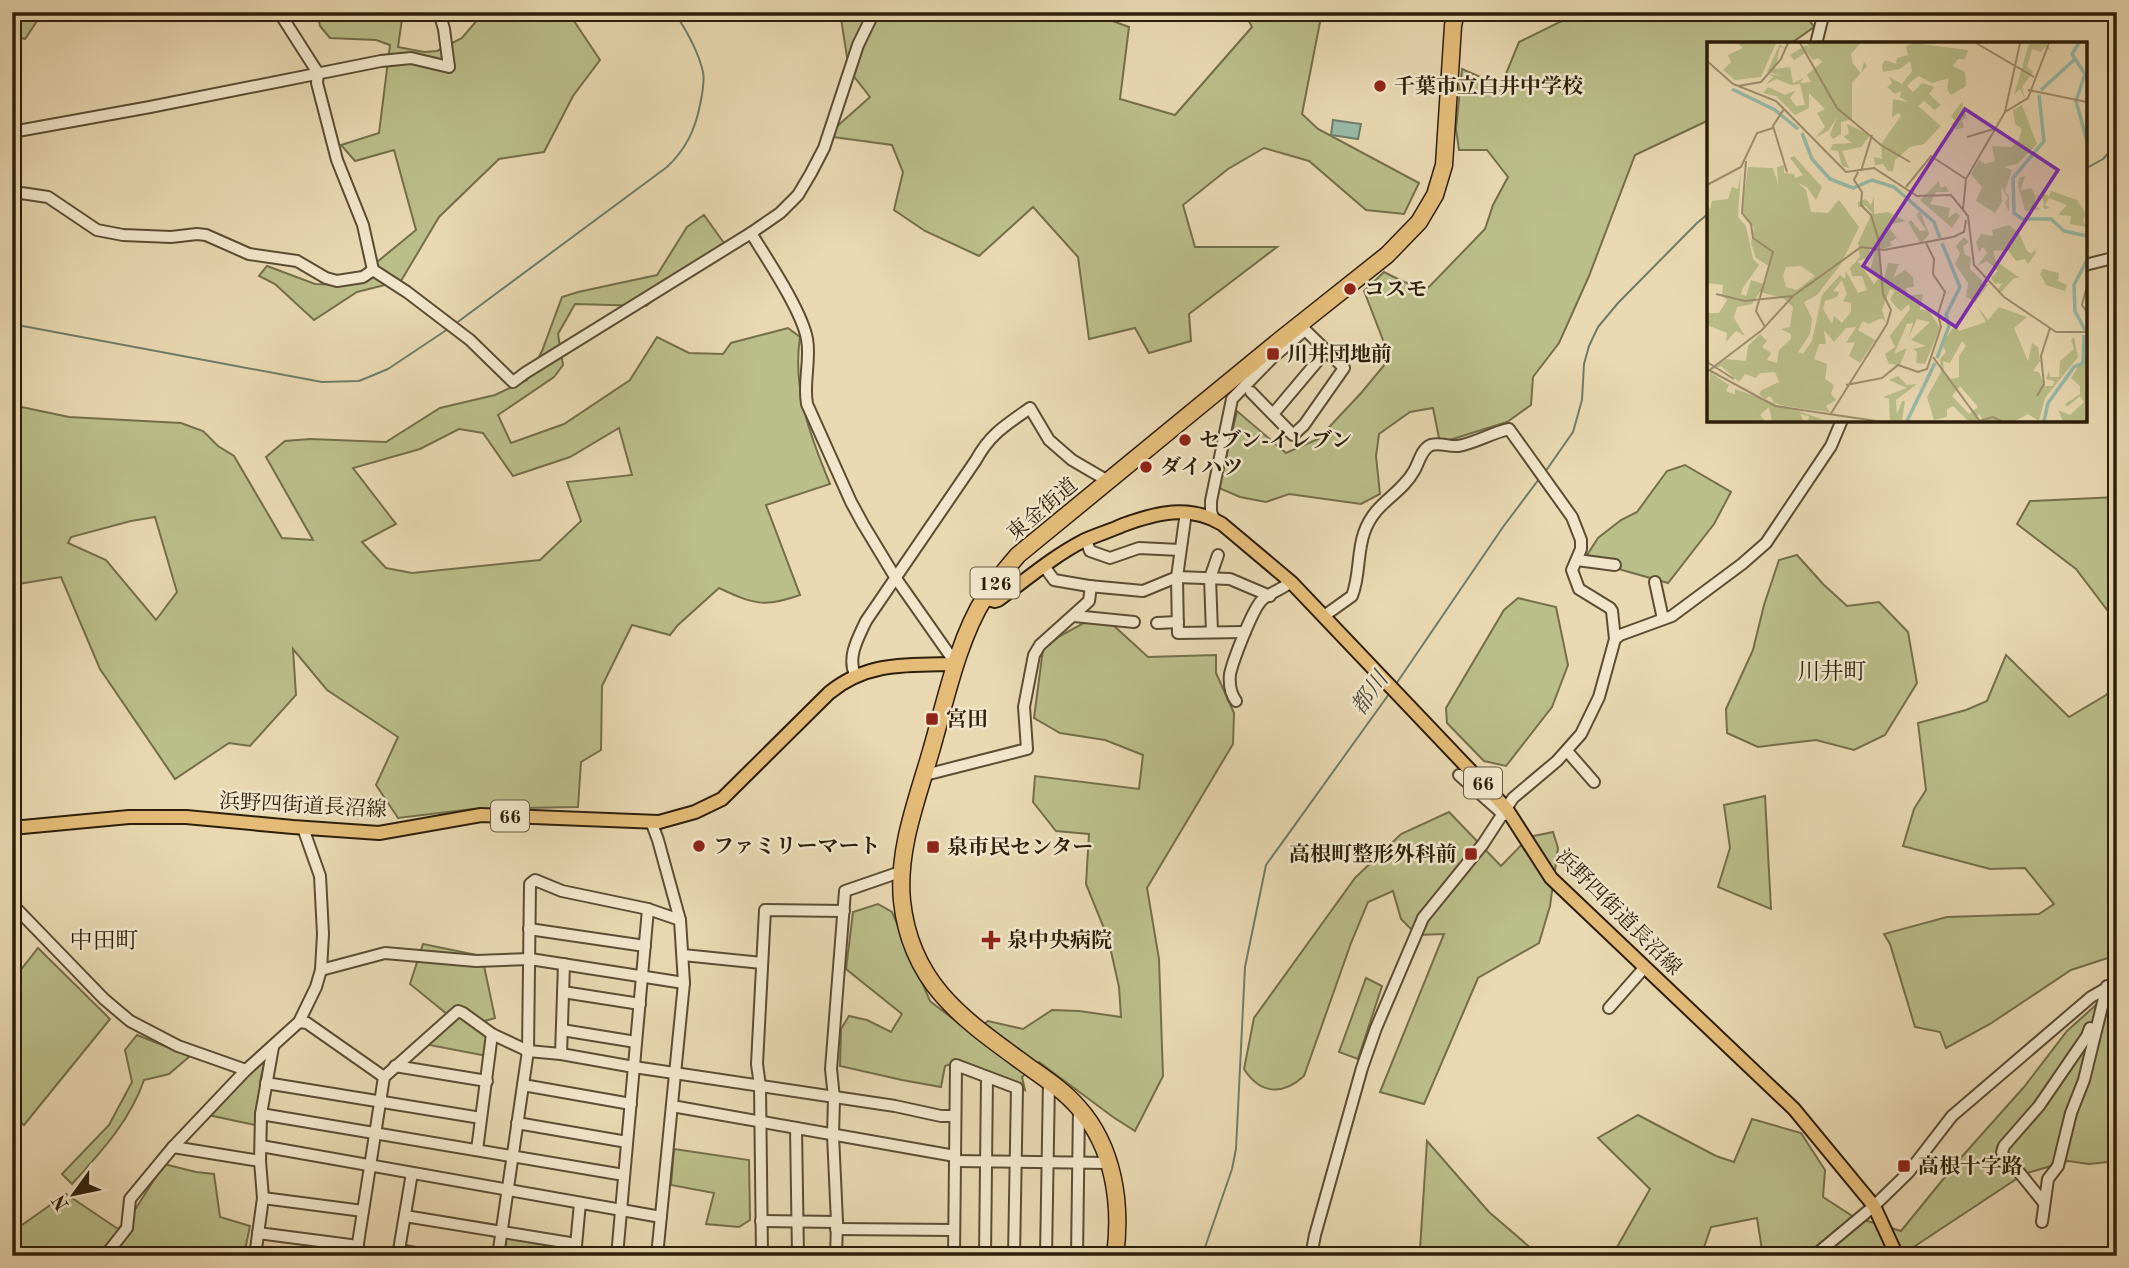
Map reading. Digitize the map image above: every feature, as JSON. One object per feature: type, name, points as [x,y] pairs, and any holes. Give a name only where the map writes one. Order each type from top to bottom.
[{"type":"highway","name":"東金街道","points":[[1115,1256],[1119,1229],[1118,1210],[1109,1163],[1092,1125],[1079,1108],[1049,1081],[967,1022],[942,997],[918,958],[908,934],[902,899],[907,836],[956,664],[968,632],[984,598],[1018,555],[1302,327],[1399,243],[1419,222],[1435,195],[1447,150],[1456,12]]},
{"type":"main road","name":"浜野四街道長沼線","points":[[984,598],[998,600],[1044,566],[1086,540],[1151,515],[1173,511],[1214,519],[1291,582],[1505,811],[1552,878],[1794,1109],[1874,1206],[1897,1256]]},
{"type":"main road","name":"浜野四街道長沼線","points":[[12,828],[129,817],[186,817],[379,833],[481,816],[659,822],[695,812],[722,799],[829,693],[855,675],[892,666],[956,664]]},
{"type":"street","points":[[279,12],[318,73],[317,83],[337,160],[363,225],[373,270],[471,340],[513,382],[751,233],[780,213],[798,195],[824,148],[858,44],[874,12]]},
{"type":"street","points":[[12,132],[381,61],[411,58],[449,67],[439,12]]},
{"type":"street","points":[[1816,42],[1824,12]]},
{"type":"street","points":[[12,196],[21,193],[48,197],[97,230],[123,235],[206,235],[248,254],[297,261],[326,278],[337,281],[363,277],[373,270]]},
{"type":"street","points":[[751,233],[774,270],[807,335],[807,404],[851,502],[895,577],[956,664]]},
{"type":"street","points":[[2087,264],[2117,257]]},
{"type":"street","points":[[1214,519],[1211,501],[1232,399],[1302,327],[1345,368],[1304,425],[1293,435],[1251,392]]},
{"type":"street","points":[[1273,414],[1326,351]]},
{"type":"street","points":[[855,675],[851,666],[855,644],[866,621],[986,442],[1030,408],[1049,440],[1072,460],[1108,481]]},
{"type":"street","points":[[1615,639],[1672,616],[1766,543],[1831,446],[1841,422]]},
{"type":"street","points":[[1311,1256],[1362,1068],[1414,936],[1423,918],[1483,844],[1513,798],[1567,751],[1581,734],[1599,697],[1615,639],[1612,611],[1583,592],[1573,576],[1581,550],[1581,540],[1572,517],[1509,429],[1493,432],[1461,445],[1431,445],[1425,449],[1413,474],[1374,512],[1363,536],[1354,592],[1348,600],[1324,616]]},
{"type":"street","points":[[1186,512],[1177,577],[1178,633],[1245,632]]},
{"type":"street","points":[[1086,540],[1090,551],[1110,558],[1139,548],[1180,550]]},
{"type":"street","points":[[1212,632],[1210,578],[1217,555]]},
{"type":"street","points":[[1577,559],[1615,565]]},
{"type":"street","points":[[1044,566],[1054,580],[1091,586],[1143,591],[1177,577],[1230,579],[1270,596]]},
{"type":"street","points":[[1236,701],[1230,688],[1230,675],[1255,609],[1263,598],[1291,582]]},
{"type":"street","points":[[1655,582],[1664,619]]},
{"type":"street","points":[[925,775],[1027,749],[1024,708],[1034,655],[1040,645],[1089,601],[1091,586]]},
{"type":"street","points":[[1074,616],[1134,622]]},
{"type":"street","points":[[1157,623],[1178,622]]},
{"type":"street","points":[[1567,751],[1594,782]]},
{"type":"street","points":[[1459,775],[1505,811]]},
{"type":"street","points":[[651,821],[680,920],[684,983],[657,1256]]},
{"type":"street","points":[[105,1256],[127,1227],[130,1199],[173,1147],[246,1070],[299,1022],[316,987],[321,970],[323,934],[320,876],[303,828]]},
{"type":"street","points":[[836,1256],[834,1098],[831,1069],[845,891],[903,871]]},
{"type":"street","points":[[498,1256],[528,1051],[530,884],[535,880],[562,891],[648,909],[680,920]]},
{"type":"street","points":[[12,904],[104,999],[130,1021],[178,1046],[246,1070]]},
{"type":"street","points":[[617,1256],[648,909]]},
{"type":"street","points":[[762,1256],[760,1086],[757,1064],[765,910],[844,911]]},
{"type":"street","points":[[529,929],[645,946]]},
{"type":"street","points":[[321,970],[385,953],[476,961],[530,959],[684,983]]},
{"type":"street","points":[[683,956],[762,963]]},
{"type":"street","points":[[561,1054],[564,964]]},
{"type":"street","points":[[1609,1008],[1645,967]]},
{"type":"street","points":[[1814,1256],[1874,1206],[1908,1173],[1952,1116],[2074,1011],[2112,984]]},
{"type":"street","points":[[2042,1222],[2048,1179],[2057,1166],[2112,984]]},
{"type":"street","points":[[563,992],[640,1004]]},
{"type":"street","points":[[258,1233],[357,1251],[384,1077],[458,1011],[492,1034],[528,1051],[955,1116]]},
{"type":"street","points":[[299,1022],[307,1024],[384,1077]]},
{"type":"street","points":[[2044,1203],[2002,1152],[2004,1146],[2039,1106],[2090,1028]]},
{"type":"street","points":[[562,1030],[636,1042]]},
{"type":"street","points":[[477,1150],[492,1034]]},
{"type":"street","points":[[255,1256],[263,1198],[260,1161],[261,1114],[274,1047]]},
{"type":"street","points":[[954,1256],[956,1065],[1017,1088],[1014,1256]]},
{"type":"street","points":[[396,1066],[487,1081]]},
{"type":"street","points":[[985,1256],[987,1077]]},
{"type":"street","points":[[1046,1256],[1049,1081]]},
{"type":"street","points":[[266,1083],[481,1118]]},
{"type":"street","points":[[523,1085],[631,1104]]},
{"type":"street","points":[[672,1105],[955,1159],[1109,1163]]},
{"type":"street","points":[[1077,1256],[1079,1108]]},
{"type":"street","points":[[261,1114],[624,1175]]},
{"type":"street","points":[[517,1123],[627,1142]]},
{"type":"street","points":[[796,1128],[798,1256]]},
{"type":"street","points":[[261,1146],[661,1217]]},
{"type":"street","points":[[173,1147],[260,1161]]},
{"type":"street","points":[[412,1173],[398,1253],[431,1256]]},
{"type":"street","points":[[263,1198],[363,1211]]},
{"type":"street","points":[[405,1216],[502,1231],[576,1250],[580,1203]]},
{"type":"street","points":[[761,1221],[954,1230]]},
{"type":"green space","points":[[12,12],[43,12],[25,39],[12,35]]},
{"type":"green space","points":[[317,12],[403,12],[398,47],[424,52],[437,51],[462,38],[484,12],[559,12],[572,18],[600,60],[573,96],[544,152],[499,159],[439,217],[401,281],[357,292],[314,320],[275,284],[259,276],[267,266],[315,284],[349,285],[416,230],[394,150],[355,161],[341,145],[379,133],[390,45],[376,40],[330,38],[320,26]]},
{"type":"green space","points":[[840,12],[1088,12],[1129,27],[1120,99],[1175,115],[1252,27],[1244,12],[1322,12],[1302,114],[1318,129],[1419,183],[1404,214],[1366,210],[1309,161],[1264,148],[1228,169],[1183,205],[1195,247],[1277,247],[1189,314],[1191,341],[1149,353],[1135,328],[1089,339],[1078,257],[1033,207],[979,256],[925,231],[894,210],[903,172],[892,145],[826,136],[870,97],[849,70]]},
{"type":"green space","points":[[1580,12],[1803,12],[1814,27],[1793,42],[1707,42],[1707,121],[1635,155],[1589,276],[1559,343],[1533,377],[1531,405],[1507,422],[1440,443],[1433,408],[1410,412],[1379,434],[1376,456],[1380,494],[1361,504],[1289,494],[1266,502],[1240,497],[1219,488],[1237,411],[1286,453],[1318,439],[1390,358],[1364,291],[1384,272],[1404,282],[1428,288],[1485,229],[1493,205],[1508,177],[1487,150],[1459,150],[1456,129],[1462,69],[1501,86],[1519,42]]},
{"type":"green space","points":[[704,215],[724,243],[646,306],[575,304],[558,334],[563,365],[554,377],[498,415],[511,443],[564,424],[630,380],[657,337],[689,353],[723,354],[731,343],[788,328],[800,337],[798,356],[801,394],[810,431],[830,484],[766,505],[800,595],[768,603],[750,601],[719,588],[670,635],[632,625],[602,686],[601,750],[581,762],[578,807],[473,809],[398,818],[376,785],[398,737],[327,690],[293,649],[296,695],[250,746],[229,743],[175,779],[100,669],[61,577],[12,585],[12,405],[69,417],[181,423],[203,431],[218,446],[234,456],[282,538],[313,540],[266,457],[285,441],[310,439],[386,442],[440,408],[495,395],[527,380],[542,351],[562,297],[657,275],[687,227]],"holes":[[[619,428],[632,475],[567,482],[581,521],[540,560],[412,573],[386,568],[362,542],[396,524],[353,468],[420,449],[459,429],[483,433],[513,476],[570,457]],[[155,517],[177,592],[156,620],[106,560],[68,543],[71,537]]]},
{"type":"green space","points":[[1685,465],[1731,492],[1714,524],[1668,583],[1622,570],[1587,555],[1598,538],[1621,520],[1637,512],[1667,471]]},
{"type":"green space","points":[[2117,497],[2117,623],[2076,569],[2017,524],[2030,501]]},
{"type":"green space","points":[[1797,555],[1847,606],[1879,602],[1908,632],[1917,683],[1885,735],[1854,750],[1816,740],[1758,747],[1727,733],[1726,709],[1753,650],[1779,560]]},
{"type":"green space","points":[[1518,598],[1556,607],[1568,665],[1552,707],[1506,766],[1484,761],[1447,723],[1446,708],[1504,610]]},
{"type":"green space","points":[[1089,620],[1113,625],[1148,657],[1216,655],[1216,673],[1234,713],[1233,744],[1147,888],[1159,959],[1163,1076],[1135,1131],[1039,1062],[1022,1077],[1025,1090],[959,1061],[945,1066],[941,1087],[840,1066],[841,1029],[849,1016],[867,1020],[891,1032],[902,1014],[846,969],[853,912],[878,904],[892,912],[930,1001],[971,1033],[988,1021],[1023,1029],[1052,1010],[1121,1017],[1119,987],[1108,938],[1086,884],[1089,834],[1056,831],[1033,802],[1035,776],[1139,789],[1143,755],[1105,740],[1060,733],[1034,718],[1043,649]]},
{"type":"green space","points":[[2006,655],[2069,717],[2106,695],[2117,683],[2117,955],[2071,970],[1990,1024],[1946,1048],[1940,1032],[1915,1027],[1890,944],[1884,934],[1947,917],[2039,914],[2054,904],[2025,868],[1990,869],[1903,846],[1914,809],[1926,790],[1918,723],[1966,710],[1987,701]]},
{"type":"green space","points":[[1765,796],[1771,909],[1718,887],[1730,848],[1724,805]]},
{"type":"green space","points":[[1449,812],[1501,866],[1529,837],[1553,832],[1558,848],[1550,906],[1539,943],[1478,978],[1424,1104],[1380,1092],[1444,934],[1417,935],[1401,919],[1393,891],[1368,902],[1304,1076],[1280,1089],[1264,1087],[1257,1083],[1244,1069],[1254,1018],[1355,878],[1401,834]]},
{"type":"green space","points":[[423,944],[482,956],[495,1018],[475,1024],[487,1034],[487,1056],[424,1044],[453,1019],[410,984]]},
{"type":"green space","points":[[38,948],[110,1019],[24,1125],[12,1115],[12,981]]},
{"type":"green space","points":[[1366,978],[1382,986],[1358,1059],[1339,1052]]},
{"type":"green space","points":[[2117,986],[2117,1161],[2089,1164],[2068,1161],[2024,1174],[1912,1248],[1910,1256],[1763,1256],[1757,1218],[1711,1227],[1701,1256],[1612,1256],[1650,1189],[1598,1138],[1638,1115],[1716,1156],[1734,1162],[1752,1119],[1801,1133],[1825,1170],[1823,1197],[1854,1217],[1901,1231],[1958,1161],[2024,1087],[2067,1031]]},
{"type":"green space","points":[[137,1035],[190,1056],[169,1074],[144,1080],[123,1122],[72,1184],[62,1174],[109,1125],[132,1082],[125,1050]]},
{"type":"green space","points":[[262,1059],[265,1062],[257,1124],[208,1115],[207,1113]]},
{"type":"green space","points":[[1427,1141],[1489,1212],[1540,1256],[1444,1256],[1420,1249]]},
{"type":"green space","points":[[674,1149],[749,1160],[750,1220],[739,1227],[706,1224],[714,1193],[671,1185]]},
{"type":"green space","points":[[164,1164],[214,1174],[220,1217],[250,1226],[245,1250],[235,1256],[12,1256],[12,1232],[66,1194],[118,1229],[133,1213]]},
{"type":"green space","points":[[509,1235],[570,1245],[573,1256],[501,1256],[504,1238]]},
{"type":"shaded area","points":[[1333,120],[1361,124],[1358,139],[1331,135]]},
{"type":"waterway","points":[[455,324],[667,167],[689,139],[695,123],[704,76],[695,48],[674,12]]},
{"type":"waterway","name":"都川","points":[[2087,168],[2103,159],[2117,143]]},
{"type":"waterway","name":"都川","points":[[1545,472],[1573,432],[1582,400],[1584,364],[1598,327],[1618,303],[1707,215]]},
{"type":"waterway","points":[[12,324],[322,382],[359,381],[388,369],[448,329]]},
{"type":"waterway","name":"都川","points":[[1396,684],[1539,479]]},
{"type":"waterway","name":"都川","points":[[1202,1256],[1232,1169],[1236,1149],[1245,967],[1266,865],[1389,694]]},
{"type":"place","name":"千葉市立白井中学校","points":[[1380,86]]},
{"type":"place","name":"コスモ","points":[[1350,289]]},
{"type":"place","name":"川井団地前","points":[[1273,354]]},
{"type":"place","name":"セブン-イレブン","points":[[1185,440]]},
{"type":"place","name":"ダイハツ","points":[[1146,467]]},
{"type":"place","name":"宮田","points":[[932,719]]},
{"type":"place","name":"ファミリーマート","points":[[699,846]]},
{"type":"place","name":"泉市民センター","points":[[933,847]]},
{"type":"place","name":"高根町整形外科前","points":[[1471,854]]},
{"type":"place","name":"泉中央病院","points":[[991,940]]},
{"type":"place","name":"高根十字路","points":[[1904,1166]]},
{"type":"district","name":"川井町","points":[[1832,671]]},
{"type":"district","name":"中田町","points":[[104,940]]}]
